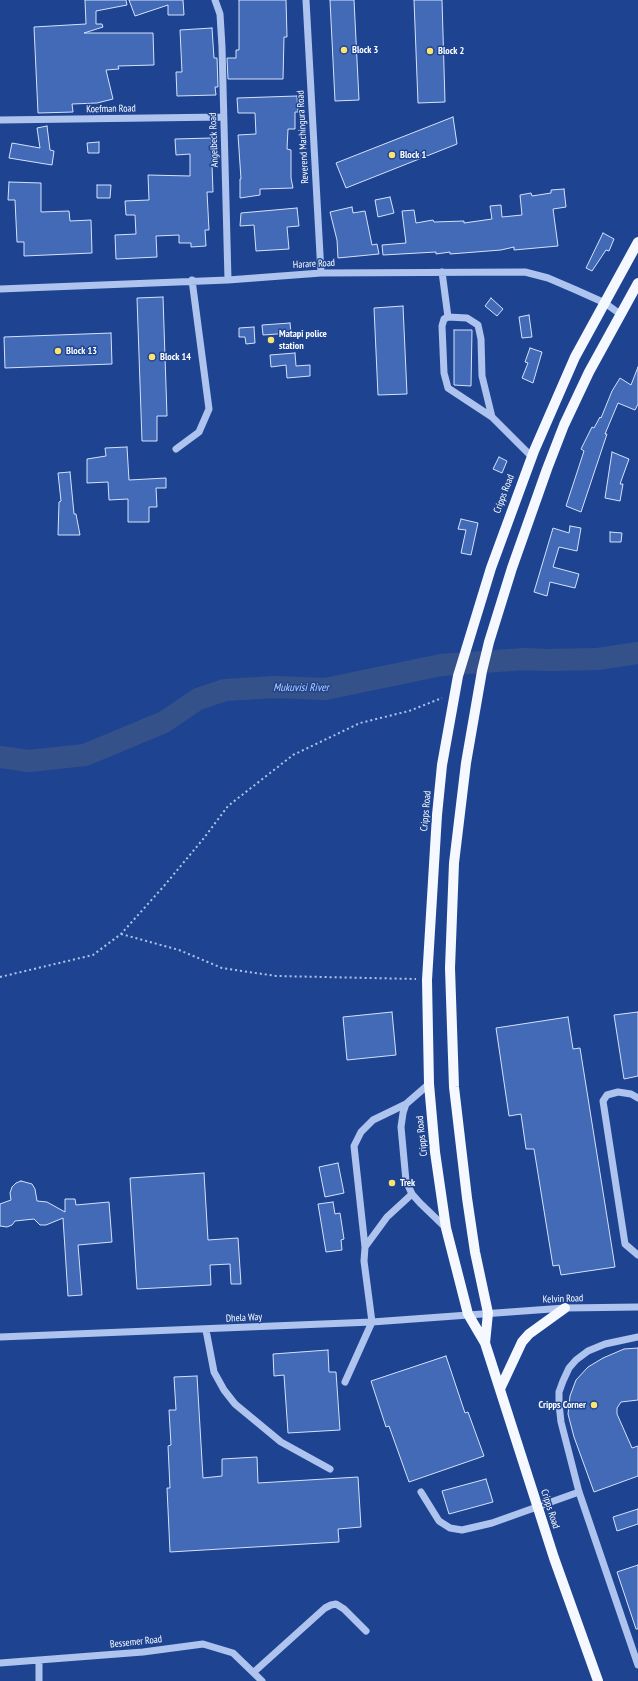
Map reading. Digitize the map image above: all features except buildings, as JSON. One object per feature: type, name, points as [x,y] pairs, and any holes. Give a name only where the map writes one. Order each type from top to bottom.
[{"type":"main road","name":"Cripps Road","points":[[598,1681],[554,1558],[485,1343],[468,1314],[446,1228],[435,1152],[429,1084],[427,980],[437,815],[442,765],[458,676],[491,568],[532,457],[575,357],[638,242]]},
{"type":"main road","name":"Cripps Road","points":[[485,1343],[488,1313],[475,1252],[454,1087],[450,968],[454,863],[466,763],[482,671],[489,642],[512,568],[547,469],[564,425],[589,372],[638,283]]},
{"type":"main road","points":[[500,1389],[522,1342],[529,1334],[565,1308]]},
{"type":"street","name":"Angelbeck Road","points":[[215,0],[220,14],[221,28],[228,280]]},
{"type":"street","name":"Reverend Machingura Road","points":[[306,0],[321,273]]},
{"type":"street","name":"Koefman Road","points":[[0,120],[223,117]]},
{"type":"street","points":[[442,272],[448,317]]},
{"type":"street","name":"Harare Road","points":[[0,289],[192,280],[228,280],[321,273],[524,272],[548,278],[605,303],[620,314]]},
{"type":"street","points":[[176,449],[199,432],[209,409],[192,280]]},
{"type":"street","points":[[492,417],[482,376],[480,332],[478,326],[475,322],[467,318],[454,316],[448,317],[444,319],[442,326],[445,382],[448,388],[492,417],[532,457]]},
{"type":"street","points":[[345,1382],[372,1322],[364,1262],[365,1247],[354,1146],[361,1132],[373,1120],[406,1104],[429,1084]]},
{"type":"street","points":[[638,1098],[631,1094],[618,1092],[607,1094],[603,1101],[625,1244],[638,1255]]},
{"type":"street","points":[[406,1104],[401,1127],[406,1181],[412,1194],[446,1228]]},
{"type":"street","points":[[365,1247],[387,1217],[412,1194]]},
{"type":"street","name":"Kelvin Road","points":[[488,1313],[565,1308],[638,1307]]},
{"type":"street","name":"Dhela Way","points":[[0,1337],[206,1330],[372,1322],[488,1313]]},
{"type":"street","points":[[206,1330],[214,1372],[224,1390],[235,1404],[281,1442],[330,1469]]},
{"type":"street","points":[[638,1336],[605,1344],[588,1351],[569,1368],[560,1392],[560,1422],[579,1492],[638,1663]]},
{"type":"street","points":[[421,1492],[439,1521],[450,1528],[462,1530],[492,1523],[579,1492]]},
{"type":"street","points":[[254,1672],[325,1608],[331,1605],[336,1604],[344,1609],[366,1631]]},
{"type":"street","name":"Bessemer Road","points":[[0,1663],[143,1652],[203,1644],[233,1654],[262,1681]]},
{"type":"street","points":[[39,1660],[39,1681]]},
{"type":"path","points":[[0,977],[93,954],[121,934],[164,886],[204,838],[228,806],[293,756],[360,723],[409,711],[454,693]]},
{"type":"path","points":[[121,934],[179,950],[222,968],[276,976],[427,980]]},
{"type":"waterway","name":"Mukuvisi River","points":[[0,757],[29,761],[85,755],[164,722],[198,699],[225,690],[274,687],[325,689],[441,665],[525,659],[598,659],[638,653]]},
{"type":"place","name":"Block 3","points":[[344,50]]},
{"type":"place","name":"Block 2","points":[[430,51]]},
{"type":"place","name":"Block 1","points":[[392,155]]},
{"type":"place","name":"Matapi police station","points":[[271,340]]},
{"type":"place","name":"Block 13","points":[[58,351]]},
{"type":"place","name":"Block 14","points":[[152,357]]},
{"type":"place","name":"Trek","points":[[392,1183]]},
{"type":"place","name":"Cripps Corner","points":[[594,1405]]}]
